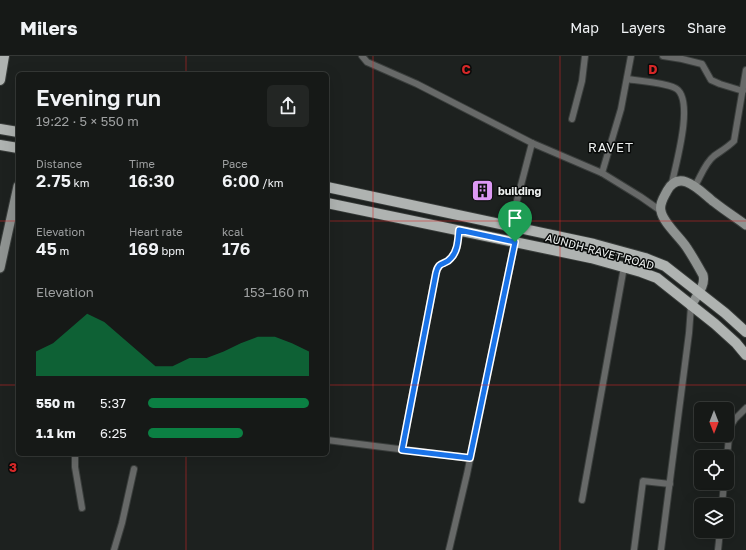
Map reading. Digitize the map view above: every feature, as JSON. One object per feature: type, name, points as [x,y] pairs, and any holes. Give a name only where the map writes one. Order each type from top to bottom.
[{"type":"main road","points":[[0,80],[4,56]]},
{"type":"main road","points":[[0,129],[16,132]]},
{"type":"main road","points":[[0,145],[16,148]]},
{"type":"main road","points":[[691,306],[699,293],[703,282],[703,275],[688,249],[663,217],[661,204],[672,183],[682,181],[695,186],[746,225]]},
{"type":"main road","name":"AUNDH-RAVET ROAD","points":[[329,187],[594,244],[645,258],[665,266],[725,313],[746,332]]},
{"type":"main road","points":[[0,268],[16,195]]},
{"type":"main road","name":"AUNDH-RAVET ROAD","points":[[329,203],[591,258],[641,272],[657,278],[723,331],[746,355]]},
{"type":"street","points":[[362,56],[367,62],[424,88],[532,143],[602,173],[661,211]]},
{"type":"street","points":[[572,119],[582,81],[585,56]]},
{"type":"street","points":[[602,173],[622,109],[631,56]]},
{"type":"street","points":[[663,56],[699,62],[704,66],[710,80],[720,84],[744,89]]},
{"type":"street","points":[[695,186],[710,160],[734,141],[746,70]]},
{"type":"street","points":[[627,79],[666,85],[677,89],[682,96],[684,118],[672,183]]},
{"type":"street","points":[[521,228],[515,214],[515,208],[532,143]]},
{"type":"street","points":[[402,450],[436,273],[441,262],[451,259],[455,252],[459,230]]},
{"type":"street","points":[[449,550],[470,458],[515,242]]},
{"type":"street","points":[[582,500],[624,267]]},
{"type":"street","points":[[661,550],[689,333],[691,306]]},
{"type":"street","points":[[728,450],[730,427],[735,419],[746,408]]},
{"type":"street","points":[[329,440],[470,458]]},
{"type":"street","points":[[75,456],[75,467],[82,508]]},
{"type":"street","points":[[114,550],[134,470]]},
{"type":"street","points":[[634,550],[642,481],[670,484]]},
{"type":"street","points":[[718,550],[719,538]]},
{"type":"place","name":"building","points":[[482,190]]},
{"type":"district","name":"RAVET","points":[[611,147]]},
{"type":"route","points":[[459,230],[515,242],[470,458],[402,450],[438,266],[441,262],[451,259],[457,245],[459,230]]}]
